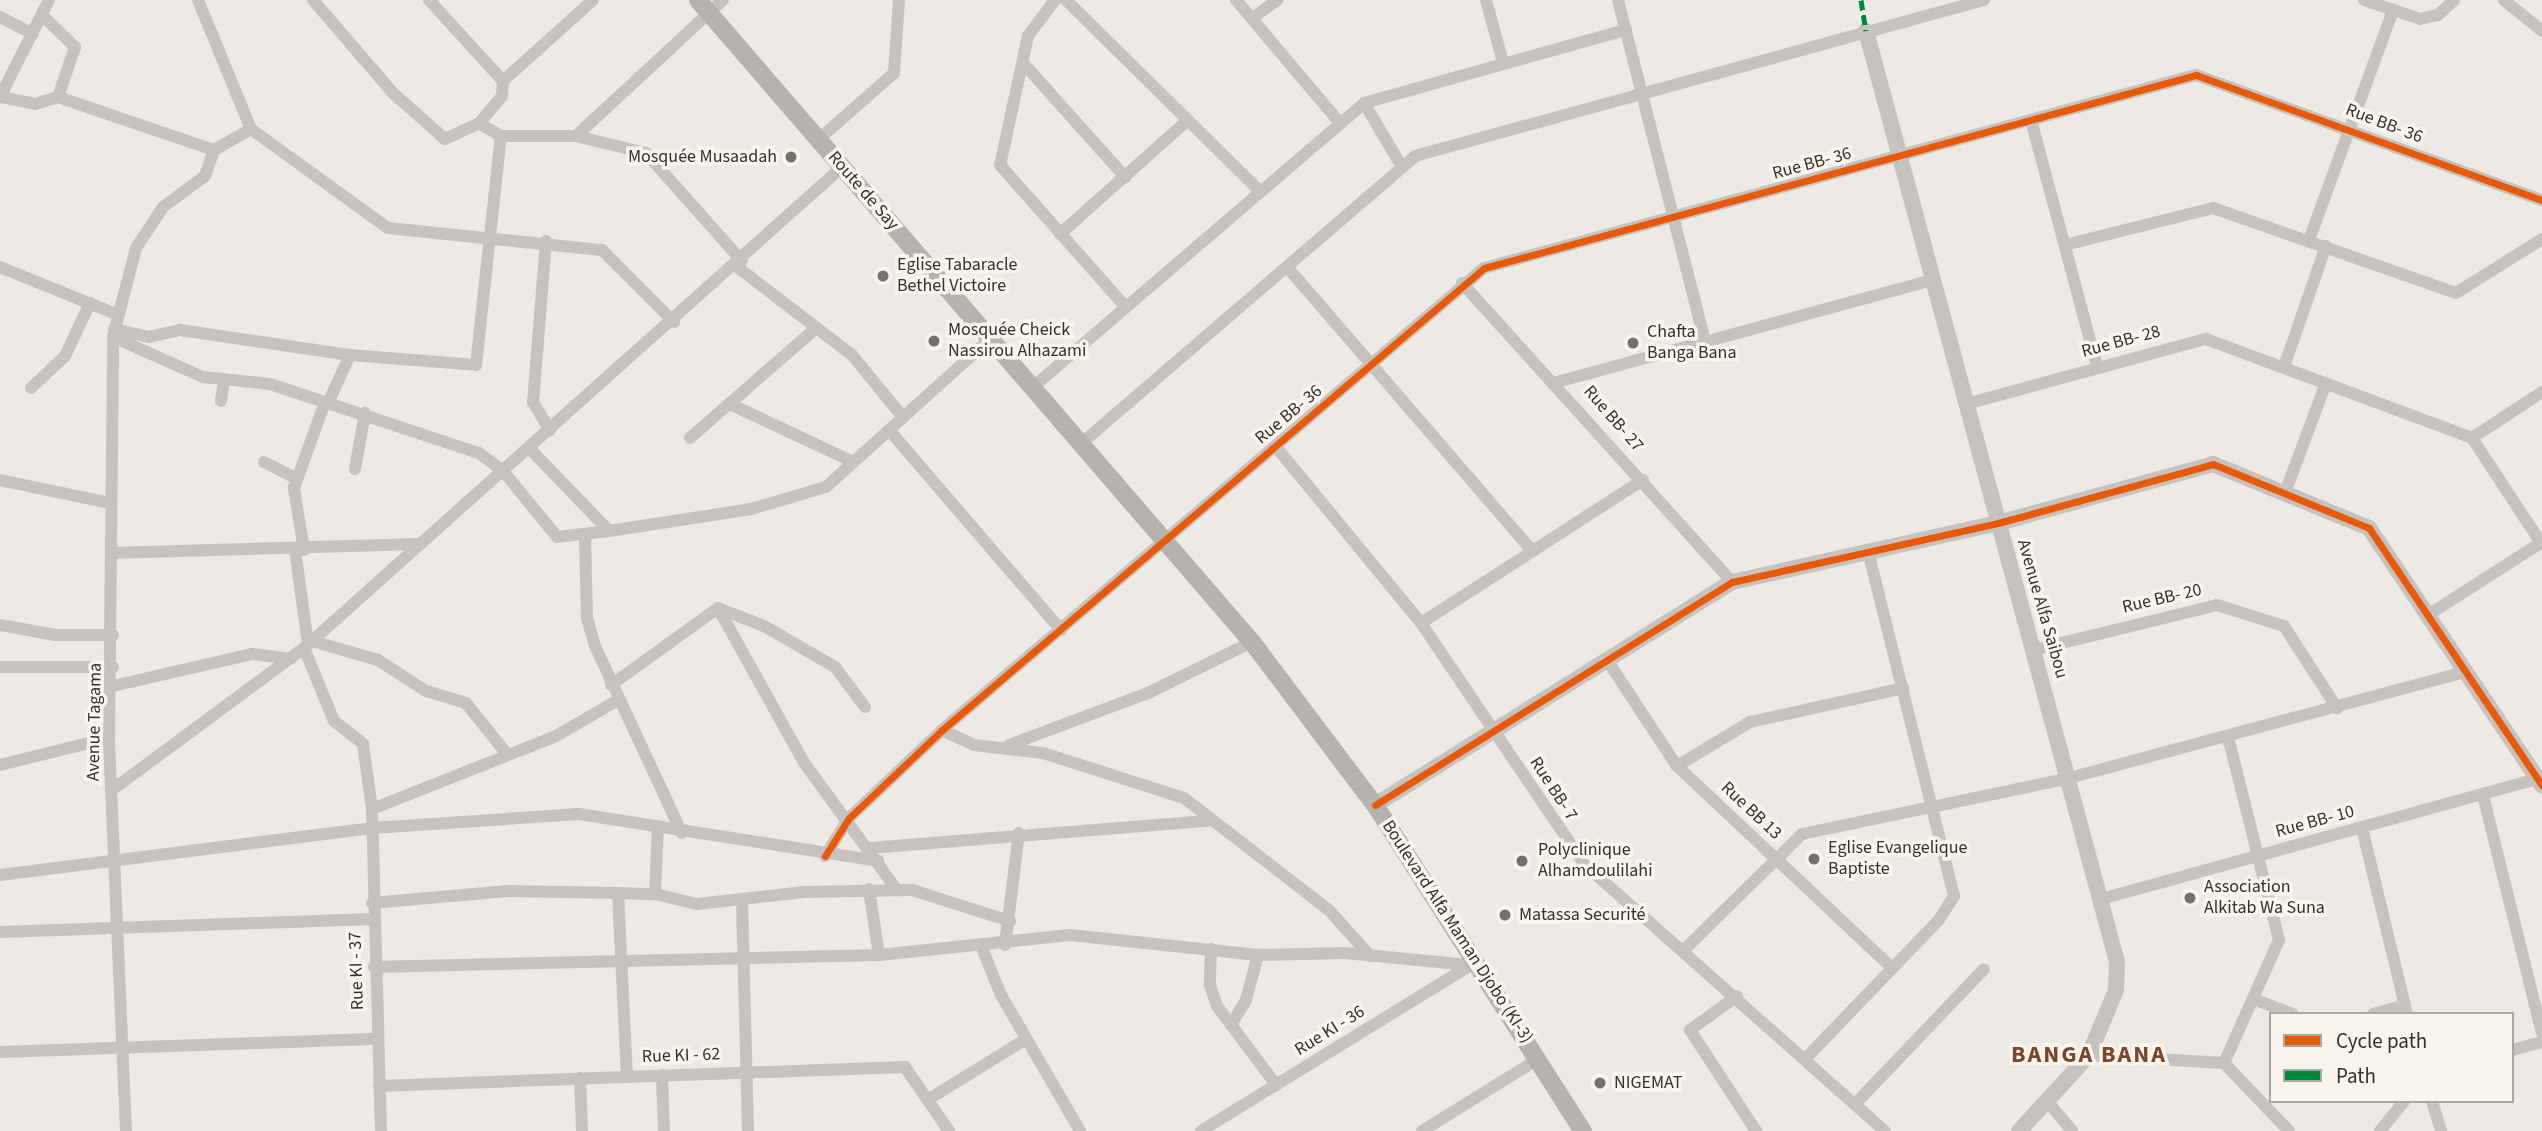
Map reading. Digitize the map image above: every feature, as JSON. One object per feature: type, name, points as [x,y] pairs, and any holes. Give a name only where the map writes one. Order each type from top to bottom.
[{"type":"main road","name":"Route de Say","points":[[703,7],[1083,442],[1166,541]]},
{"type":"main road","name":"Boulevard Alfa Maman Djobo (KI-3)","points":[[1166,541],[1252,642],[1375,805],[1473,963],[1583,1131]]},
{"type":"street","points":[[49,0],[0,97],[35,104],[58,97],[215,150],[251,129]]},
{"type":"street","points":[[198,0],[251,129],[388,228],[546,241],[602,250],[674,321]]},
{"type":"street","points":[[313,0],[393,93],[445,139],[479,123],[502,96],[503,81],[593,0]]},
{"type":"street","points":[[576,136],[703,7],[723,0]]},
{"type":"street","points":[[819,139],[894,73],[899,0]]},
{"type":"street","points":[[1055,0],[1032,25],[1000,165],[1124,305]]},
{"type":"street","points":[[1066,0],[1259,190]]},
{"type":"street","points":[[1236,0],[1254,17],[1339,121]]},
{"type":"street","points":[[1254,17],[1277,0]]},
{"type":"street","points":[[1486,0],[1503,62]]},
{"type":"street","points":[[1618,0],[1705,342]]},
{"type":"street","points":[[1083,442],[1288,268],[1401,165],[1444,144],[1984,0]]},
{"type":"street","points":[[2364,0],[2393,11],[2431,18],[2454,0]]},
{"type":"street","points":[[2504,0],[2542,31]]},
{"type":"street","points":[[430,1],[503,81]]},
{"type":"street","points":[[2309,240],[2393,11]]},
{"type":"street","points":[[43,16],[75,47],[58,97]]},
{"type":"street","points":[[0,17],[33,34]]},
{"type":"street","points":[[1033,387],[1124,305],[1339,121],[1364,103],[1503,62],[1626,30]]},
{"type":"street","name":"Avenue Alfa Saibou","points":[[1866,31],[2101,899],[2119,976],[2090,1055],[2019,1131]]},
{"type":"street","points":[[1024,64],[1125,177]]},
{"type":"street","name":"Rue BB- 36","points":[[825,856],[849,818],[942,730],[1373,366],[1462,283],[1498,264],[2196,75],[2350,128],[2542,200]]},
{"type":"street","points":[[1364,103],[1401,165]]},
{"type":"street","points":[[1060,234],[1188,120]]},
{"type":"street","points":[[2031,120],[2097,366]]},
{"type":"street","points":[[479,123],[501,136],[576,136],[646,153],[739,264],[815,329],[852,355],[903,417]]},
{"type":"street","points":[[113,333],[149,337],[180,330],[350,355],[476,365],[501,136]]},
{"type":"street","name":"Avenue Tagama","points":[[126,1131],[112,860],[109,738],[113,686],[110,503],[113,333],[116,314],[142,238],[163,207],[205,176],[215,150]]},
{"type":"street","points":[[112,790],[291,659],[418,544],[504,472],[739,264],[842,167]]},
{"type":"street","points":[[2065,245],[2202,207],[2309,240],[2456,293],[2542,239]]},
{"type":"street","points":[[546,241],[533,402],[550,430]]},
{"type":"street","points":[[2284,367],[2326,246]]},
{"type":"street","points":[[0,267],[116,314]]},
{"type":"street","points":[[1288,268],[1532,551]]},
{"type":"street","points":[[1557,382],[1933,280]]},
{"type":"street","name":"Rue BB- 27","points":[[1462,283],[1557,382],[1732,582]]},
{"type":"street","points":[[31,388],[65,356],[90,303]]},
{"type":"street","points":[[690,438],[815,329]]},
{"type":"street","points":[[113,333],[224,380],[270,384],[365,413],[479,453],[504,472],[556,537],[584,538],[609,531],[751,509],[826,487],[991,338]]},
{"type":"street","name":"Rue BB- 28","points":[[1966,404],[2097,366],[2206,339],[2472,438]]},
{"type":"street","points":[[264,462],[296,478],[326,403],[350,355]]},
{"type":"street","points":[[221,401],[224,380]]},
{"type":"street","points":[[2286,493],[2326,383]]},
{"type":"street","points":[[2431,613],[2541,543],[2472,438],[2542,392]]},
{"type":"street","points":[[730,404],[853,462]]},
{"type":"street","points":[[355,469],[365,413]]},
{"type":"street","points":[[889,430],[1061,630]]},
{"type":"street","name":"Rue BB- 7","points":[[1276,446],[1421,623],[1584,864],[1685,949],[1885,1131]]},
{"type":"street","points":[[530,449],[609,531]]},
{"type":"street","points":[[1375,805],[1732,582],[1998,523],[2213,464],[2369,528],[2431,613],[2540,782]]},
{"type":"street","name":"Rue KI - 37","points":[[296,478],[308,644],[334,721],[363,744],[372,809],[372,919],[381,1131]]},
{"type":"street","points":[[0,480],[110,503]]},
{"type":"street","points":[[1421,623],[1643,480]]},
{"type":"street","points":[[584,538],[587,618],[611,685],[682,833]]},
{"type":"street","points":[[111,553],[300,550],[418,544]]},
{"type":"street","points":[[1806,1058],[1892,968],[1954,896],[1868,552]]},
{"type":"street","name":"Rue BB- 20","points":[[2034,650],[2217,605],[2284,626],[2337,708]]},
{"type":"street","points":[[611,685],[718,608]]},
{"type":"street","points":[[718,608],[764,626],[835,667],[865,707]]},
{"type":"street","points":[[718,608],[805,764],[849,818],[897,890]]},
{"type":"street","points":[[0,625],[55,635],[113,635]]},
{"type":"street","points":[[1009,745],[1147,693],[1252,642]]},
{"type":"street","points":[[308,644],[378,660],[426,691],[466,703],[506,753]]},
{"type":"street","points":[[113,686],[252,654],[291,659]]},
{"type":"street","name":"Rue BB 13","points":[[1607,660],[1678,766],[1892,968]]},
{"type":"street","points":[[0,667],[113,667]]},
{"type":"street","points":[[1685,949],[1773,856],[1812,831],[1932,809],[2068,778],[2468,671]]},
{"type":"street","points":[[1678,766],[1751,722],[1903,688]]},
{"type":"street","points":[[372,809],[506,753],[555,736],[618,700]]},
{"type":"street","points":[[942,730],[974,745],[1009,745],[1184,799],[1207,821],[1329,910],[1370,956]]},
{"type":"street","points":[[2224,1063],[2256,1000],[2279,940],[2228,737]]},
{"type":"street","points":[[0,765],[109,738]]},
{"type":"street","name":"Rue BB- 10","points":[[2101,899],[2483,794],[2540,782]]},
{"type":"street","points":[[2483,794],[2542,1032]]},
{"type":"street","points":[[0,875],[373,828],[579,814],[825,856],[878,861]]},
{"type":"street","points":[[870,848],[1019,833],[1207,821]]},
{"type":"street","points":[[655,894],[658,826]]},
{"type":"street","points":[[2362,828],[2406,1010]]},
{"type":"street","points":[[1005,945],[1019,833]]},
{"type":"street","points":[[372,903],[507,891],[655,894],[697,904],[869,889],[897,890],[1010,921]]},
{"type":"street","points":[[869,889],[879,955]]},
{"type":"street","points":[[618,893],[624,960],[627,1075]]},
{"type":"street","points":[[742,901],[748,1131]]},
{"type":"street","points":[[0,932],[372,919]]},
{"type":"street","points":[[374,967],[879,955],[982,948],[1070,935],[1258,955],[1370,956],[1473,963]]},
{"type":"street","points":[[982,948],[1026,1039],[1080,1131]]},
{"type":"street","points":[[1211,949],[1210,985],[1231,1025],[1276,1085]]},
{"type":"street","points":[[1231,1025],[1246,1000],[1258,955]]},
{"type":"street","name":"Rue KI - 36","points":[[1201,1131],[1473,963]]},
{"type":"street","points":[[1856,1103],[1984,969]]},
{"type":"street","points":[[1737,996],[1689,1030],[1756,1131]]},
{"type":"street","points":[[2256,1000],[2287,1012]]},
{"type":"street","points":[[0,1052],[376,1039]]},
{"type":"street","points":[[929,1099],[1026,1039]]},
{"type":"street","points":[[2514,1049],[2542,1042]]},
{"type":"street","points":[[2090,1055],[2224,1063],[2288,1131]]},
{"type":"street","points":[[1423,1131],[1538,1059]]},
{"type":"street","name":"Rue KI - 62","points":[[379,1086],[627,1075],[905,1068],[949,1131]]},
{"type":"street","points":[[663,1075],[664,1131]]},
{"type":"street","points":[[580,1078],[582,1131]]},
{"type":"street","points":[[2046,1101],[2072,1131]]},
{"type":"street","points":[[2380,1131],[2402,1103]]},
{"type":"street","points":[[2433,1103],[2441,1131]]},
{"type":"marked path","points":[[1861,0],[1866,31]]},
{"type":"cycle path","points":[[825,856],[849,818],[942,730],[1484,268],[2196,75],[2542,200]]},
{"type":"cycle path","points":[[1375,805],[1732,582],[1998,523],[2213,464],[2369,528],[2542,785]]},
{"type":"place","name":"Mosquée Musaadah","points":[[791,157]]},
{"type":"place","name":"Eglise Tabaracle Bethel Victoire","points":[[883,276]]},
{"type":"place","name":"Mosquée Cheick Nassirou Alhazami","points":[[934,341]]},
{"type":"place","name":"Chafta Banga Bana","points":[[1633,343]]},
{"type":"place","name":"Eglise Evangelique Baptiste","points":[[1814,859]]},
{"type":"place","name":"Polyclinique Alhamdoulilahi","points":[[1522,861]]},
{"type":"place","name":"Association Alkitab Wa Suna","points":[[2190,898]]},
{"type":"place","name":"Matassa Securité","points":[[1505,915]]},
{"type":"place","name":"NIGEMAT","points":[[1600,1083]]},
{"type":"district","name":"BANGA BANA","points":[[2089,1055]]}]
